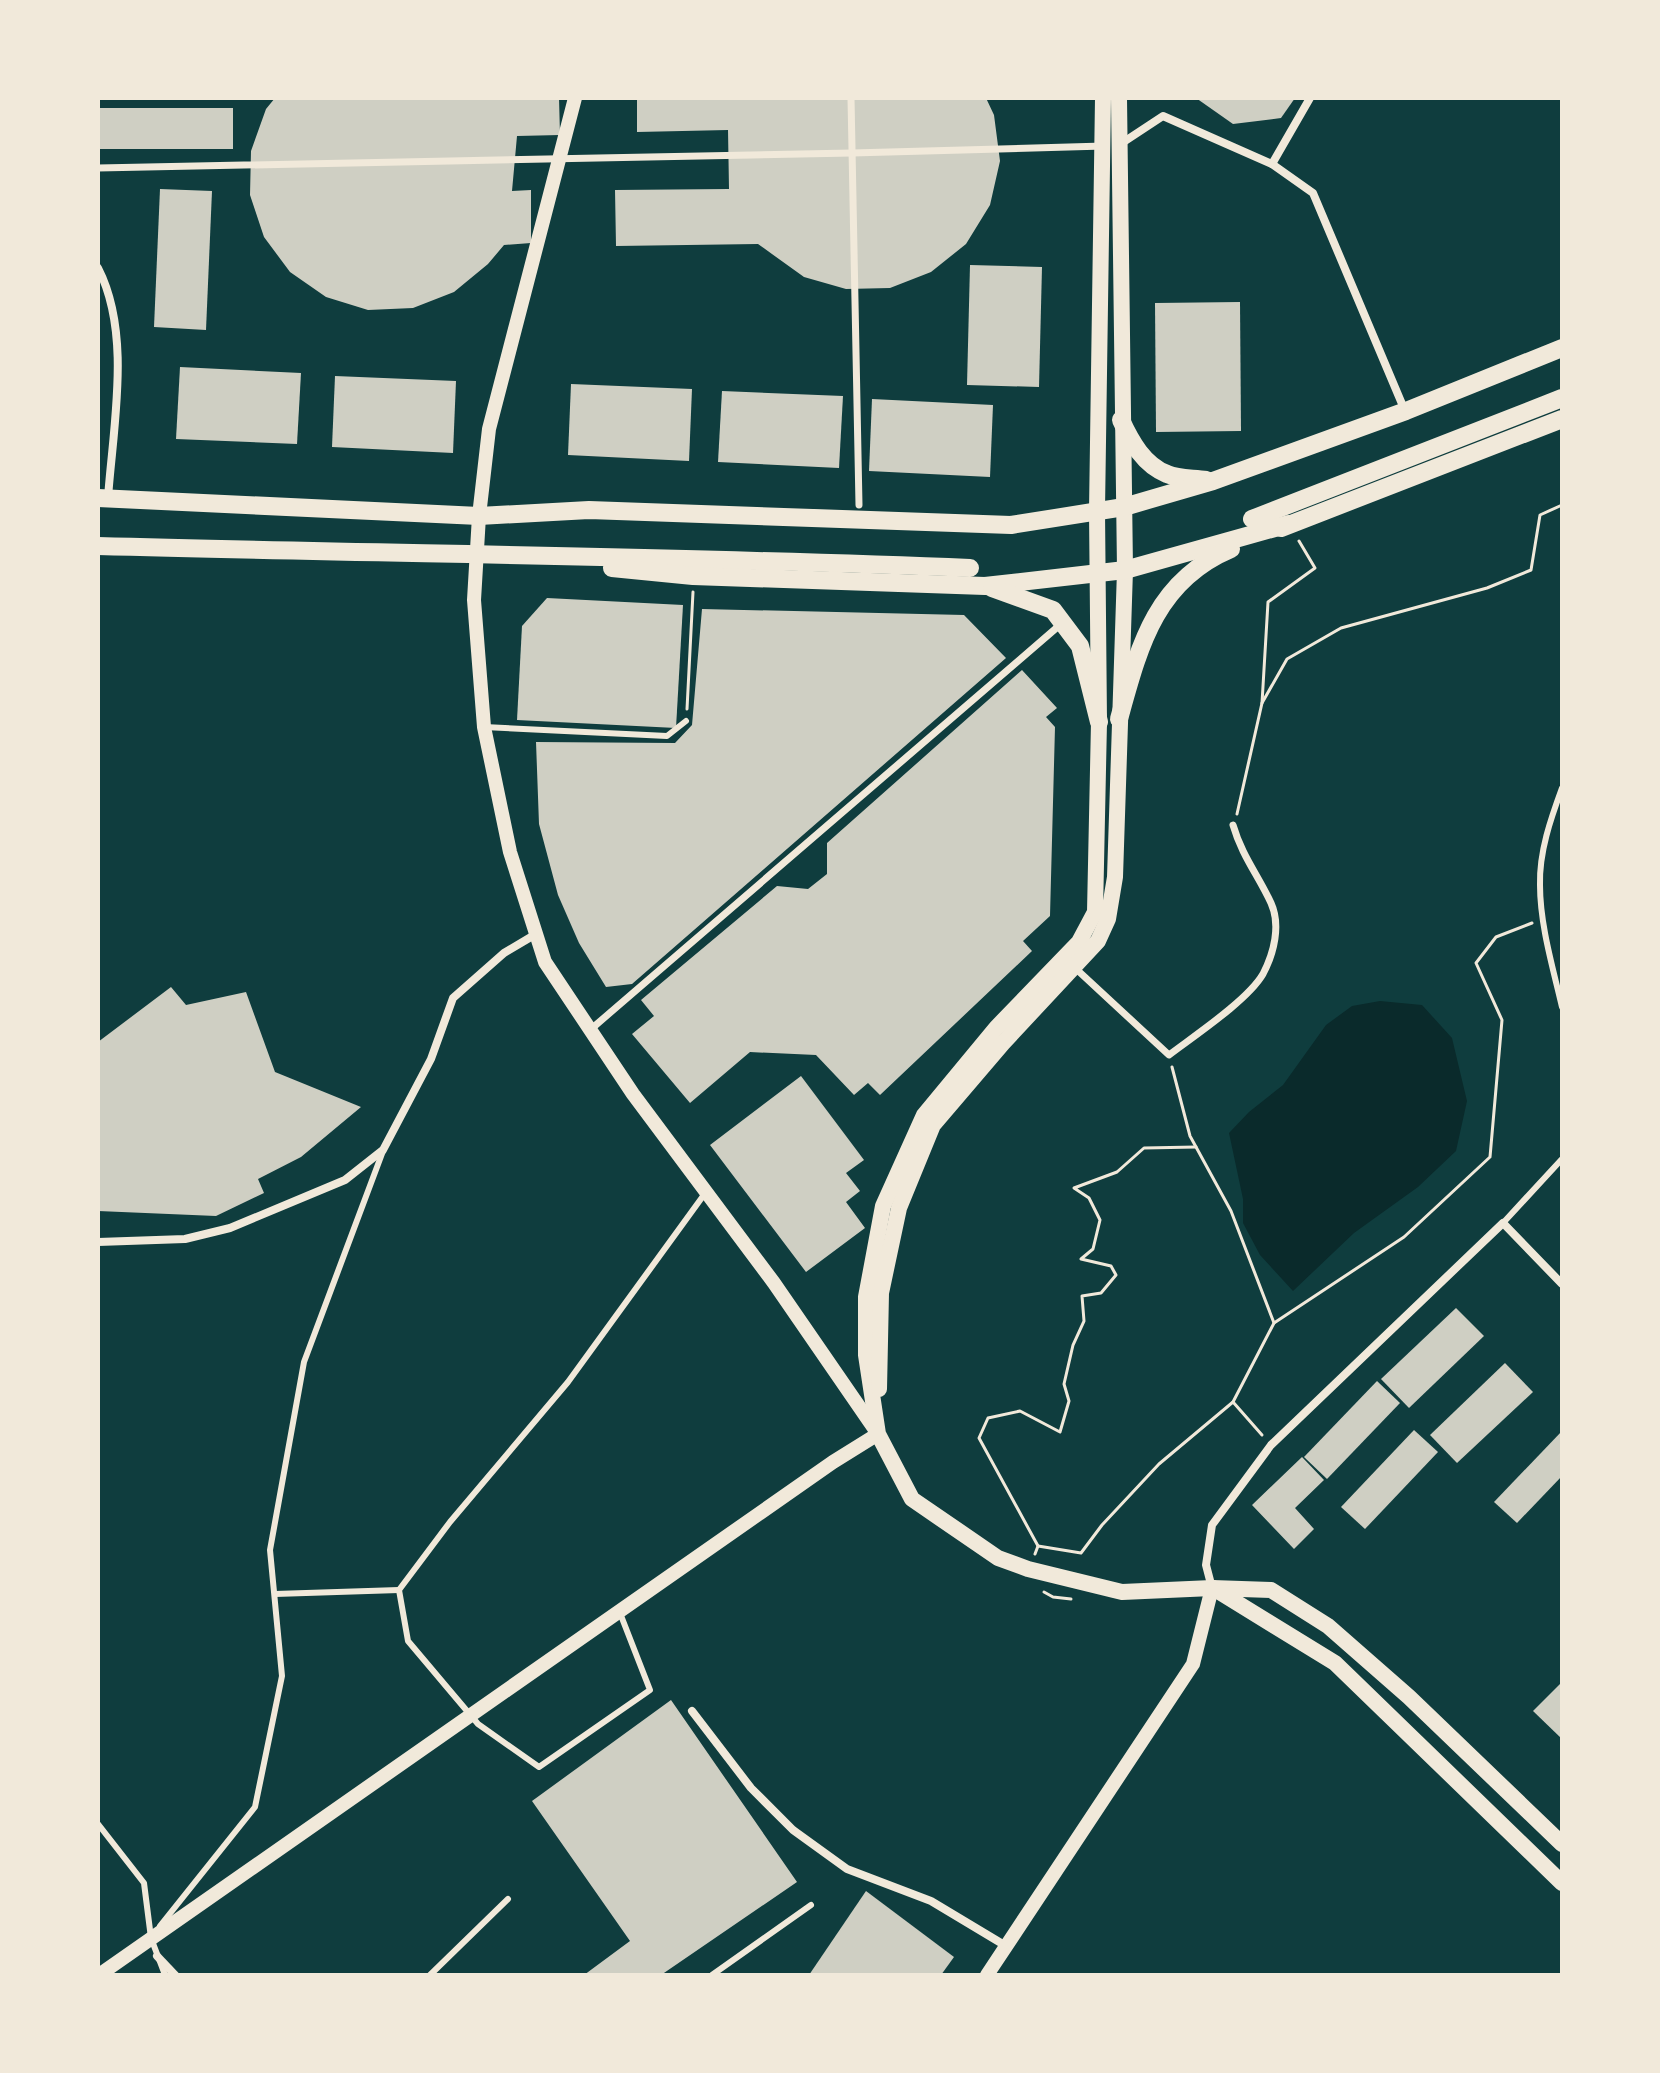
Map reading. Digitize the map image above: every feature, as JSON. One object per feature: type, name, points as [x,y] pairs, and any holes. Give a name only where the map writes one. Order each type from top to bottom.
[{"type":"main road","points":[[1069,962],[1098,941],[1108,919],[1115,877],[1125,570],[1110,145],[1103,98]]},
{"type":"main road","points":[[1119,98],[1110,145],[1097,511],[1099,722],[1095,912],[1069,962],[933,1125],[899,1208],[881,1293],[878,1434],[912,1499],[998,1558],[1028,1569],[1122,1592],[1212,1588],[1271,1590],[1328,1626],[1439,1725],[1562,1844]]},
{"type":"main road","points":[[103,498],[479,516],[589,510],[1011,525],[1124,507],[1213,481],[1406,411],[1562,348]]},
{"type":"main road","points":[[1252,519],[1562,398]]},
{"type":"main road","points":[[1119,719],[1147,628],[1174,588],[1219,554],[1562,419]]},
{"type":"main road","points":[[1121,420],[1132,444],[1148,461],[1168,475],[1213,481]]},
{"type":"main road","points":[[477,554],[693,576],[985,586],[1125,570],[1289,524]]},
{"type":"main road","points":[[98,546],[801,561],[970,568]]},
{"type":"main road","points":[[985,586],[1053,610],[1080,646],[1099,722]]},
{"type":"main road","points":[[1212,1588],[1335,1663],[1562,1883]]},
{"type":"street","points":[[99,1975],[474,1720],[619,1611],[878,1434],[774,1283],[633,1094],[545,962],[510,852],[484,727],[474,600],[479,516],[489,429],[575,98]]},
{"type":"street","points":[[851,98],[859,505]]},
{"type":"street","points":[[1272,164],[1310,98]]},
{"type":"street","points":[[98,168],[1110,145],[1163,116],[1272,164],[1313,193],[1406,411]]},
{"type":"street","points":[[98,268],[106,283],[119,346],[103,498]]},
{"type":"street","points":[[590,1030],[1062,623]]},
{"type":"street","points":[[1069,962],[1169,1055],[1237,1001],[1262,975],[1278,929],[1272,905],[1241,851],[1233,825]]},
{"type":"street","points":[[98,1242],[185,1239],[230,1228],[345,1180],[383,1150],[431,1059],[453,998],[504,953],[536,934]]},
{"type":"street","points":[[987,1975],[1193,1664],[1212,1588],[1206,1565],[1212,1525],[1271,1445],[1503,1223],[1562,1284]]},
{"type":"street","points":[[692,1711],[751,1788],[793,1830],[847,1869],[931,1901],[1006,1946]]},
{"type":"street","points":[[157,1956],[175,1975]]},
{"type":"lane","points":[[484,727],[667,736],[686,721]]},
{"type":"lane","points":[[1562,788],[1547,830],[1539,884],[1562,1007]]},
{"type":"lane","points":[[151,1938],[255,1807],[282,1676],[270,1550],[304,1362],[383,1150]]},
{"type":"lane","points":[[1503,1223],[1562,1159]]},
{"type":"lane","points":[[619,1611],[650,1690],[539,1767],[474,1720],[408,1641],[399,1590],[450,1522],[568,1382],[706,1192]]},
{"type":"lane","points":[[275,1594],[399,1590]]},
{"type":"lane","points":[[98,1824],[144,1883],[151,1938],[165,1975]]},
{"type":"lane","points":[[430,1975],[508,1899]]},
{"type":"lane","points":[[712,1975],[811,1905]]},
{"type":"path","points":[[1262,703],[1287,659],[1341,628],[1487,588],[1531,570],[1540,515],[1562,505]]},
{"type":"path","points":[[1233,825],[1262,703],[1268,602],[1315,568],[1289,524]]},
{"type":"path","points":[[686,721],[693,576]]},
{"type":"path","points":[[1038,1546],[1081,1553],[1102,1525],[1159,1464],[1233,1402],[1274,1323],[1404,1237],[1490,1157],[1502,1020],[1476,963],[1496,937],[1544,918]]},
{"type":"path","points":[[1169,1055],[1190,1136],[1231,1211],[1274,1323]]},
{"type":"path","points":[[1038,1546],[979,1438],[988,1418],[1020,1411],[1060,1432],[1069,1401],[1064,1384],[1073,1345],[1084,1321],[1082,1296],[1101,1293],[1116,1275],[1111,1266],[1081,1259],[1093,1249],[1100,1220],[1089,1198],[1074,1188],[1117,1172],[1144,1148],[1196,1147]]},
{"type":"path","points":[[1233,1402],[1271,1445]]},
{"type":"path","points":[[1028,1569],[1038,1546]]},
{"type":"water","points":[[1380,1001],[1422,1005],[1452,1038],[1467,1101],[1456,1151],[1418,1187],[1354,1233],[1293,1291],[1260,1255],[1243,1223],[1243,1199],[1229,1133],[1249,1112],[1283,1085],[1326,1025],[1352,1006]]},
{"type":"building","points":[[275,98],[559,98],[560,135],[517,136],[512,191],[531,190],[531,243],[504,245],[488,264],[454,292],[413,308],[368,310],[326,297],[290,272],[264,237],[250,195],[251,151],[266,109]]},
{"type":"building","points":[[637,98],[986,98],[994,115],[1000,161],[990,205],[966,244],[931,272],[890,288],[846,289],[804,277],[758,244],[616,246],[615,190],[729,189],[728,130],[637,132]]},
{"type":"building","points":[[1196,98],[1295,98],[1281,118],[1233,124]]},
{"type":"building","points":[[98,108],[233,108],[233,149],[98,149]]},
{"type":"building","points":[[160,189],[212,191],[206,330],[154,327]]},
{"type":"building","points":[[970,265],[1042,267],[1039,387],[967,385]]},
{"type":"building","points":[[1240,302],[1241,431],[1156,432],[1155,303]]},
{"type":"building","points":[[180,367],[301,373],[297,444],[176,439]]},
{"type":"building","points":[[335,376],[456,381],[453,453],[332,447]]},
{"type":"building","points":[[571,384],[692,389],[689,461],[568,455]]},
{"type":"building","points":[[722,391],[843,396],[839,468],[718,462]]},
{"type":"building","points":[[872,399],[993,405],[990,477],[869,471]]},
{"type":"building","points":[[547,598],[683,605],[676,728],[517,720],[522,626]]},
{"type":"building","points":[[702,609],[964,615],[1006,658],[632,984],[606,987],[579,943],[558,895],[539,824],[536,742],[675,743],[692,725]]},
{"type":"building","points":[[1022,670],[1057,708],[1046,717],[1055,727],[1050,916],[1023,941],[1032,951],[880,1095],[868,1083],[854,1095],[816,1055],[750,1052],[690,1103],[632,1034],[654,1016],[641,1000],[777,886],[808,889],[827,874],[827,843]]},
{"type":"building","points":[[171,987],[186,1005],[246,992],[275,1072],[361,1107],[301,1157],[258,1179],[264,1193],[216,1216],[98,1211],[98,1042]]},
{"type":"building","points":[[801,1076],[864,1160],[846,1173],[860,1191],[846,1202],[865,1228],[806,1272],[710,1145]]},
{"type":"building","points":[[1456,1308],[1484,1336],[1409,1408],[1381,1379]]},
{"type":"building","points":[[1505,1363],[1533,1392],[1457,1463],[1430,1435]]},
{"type":"building","points":[[1377,1381],[1400,1403],[1327,1479],[1304,1457]]},
{"type":"building","points":[[1414,1430],[1438,1452],[1365,1529],[1341,1507]]},
{"type":"building","points":[[1562,1431],[1562,1476],[1517,1523],[1494,1502]]},
{"type":"building","points":[[1302,1457],[1324,1480],[1295,1508],[1314,1529],[1294,1549],[1252,1505]]},
{"type":"building","points":[[1562,1682],[1562,1739],[1533,1711]]},
{"type":"building","points":[[671,1700],[797,1882],[661,1975],[584,1975],[630,1941],[532,1801]]},
{"type":"building","points":[[866,1891],[954,1957],[941,1975],[809,1975]]}]
